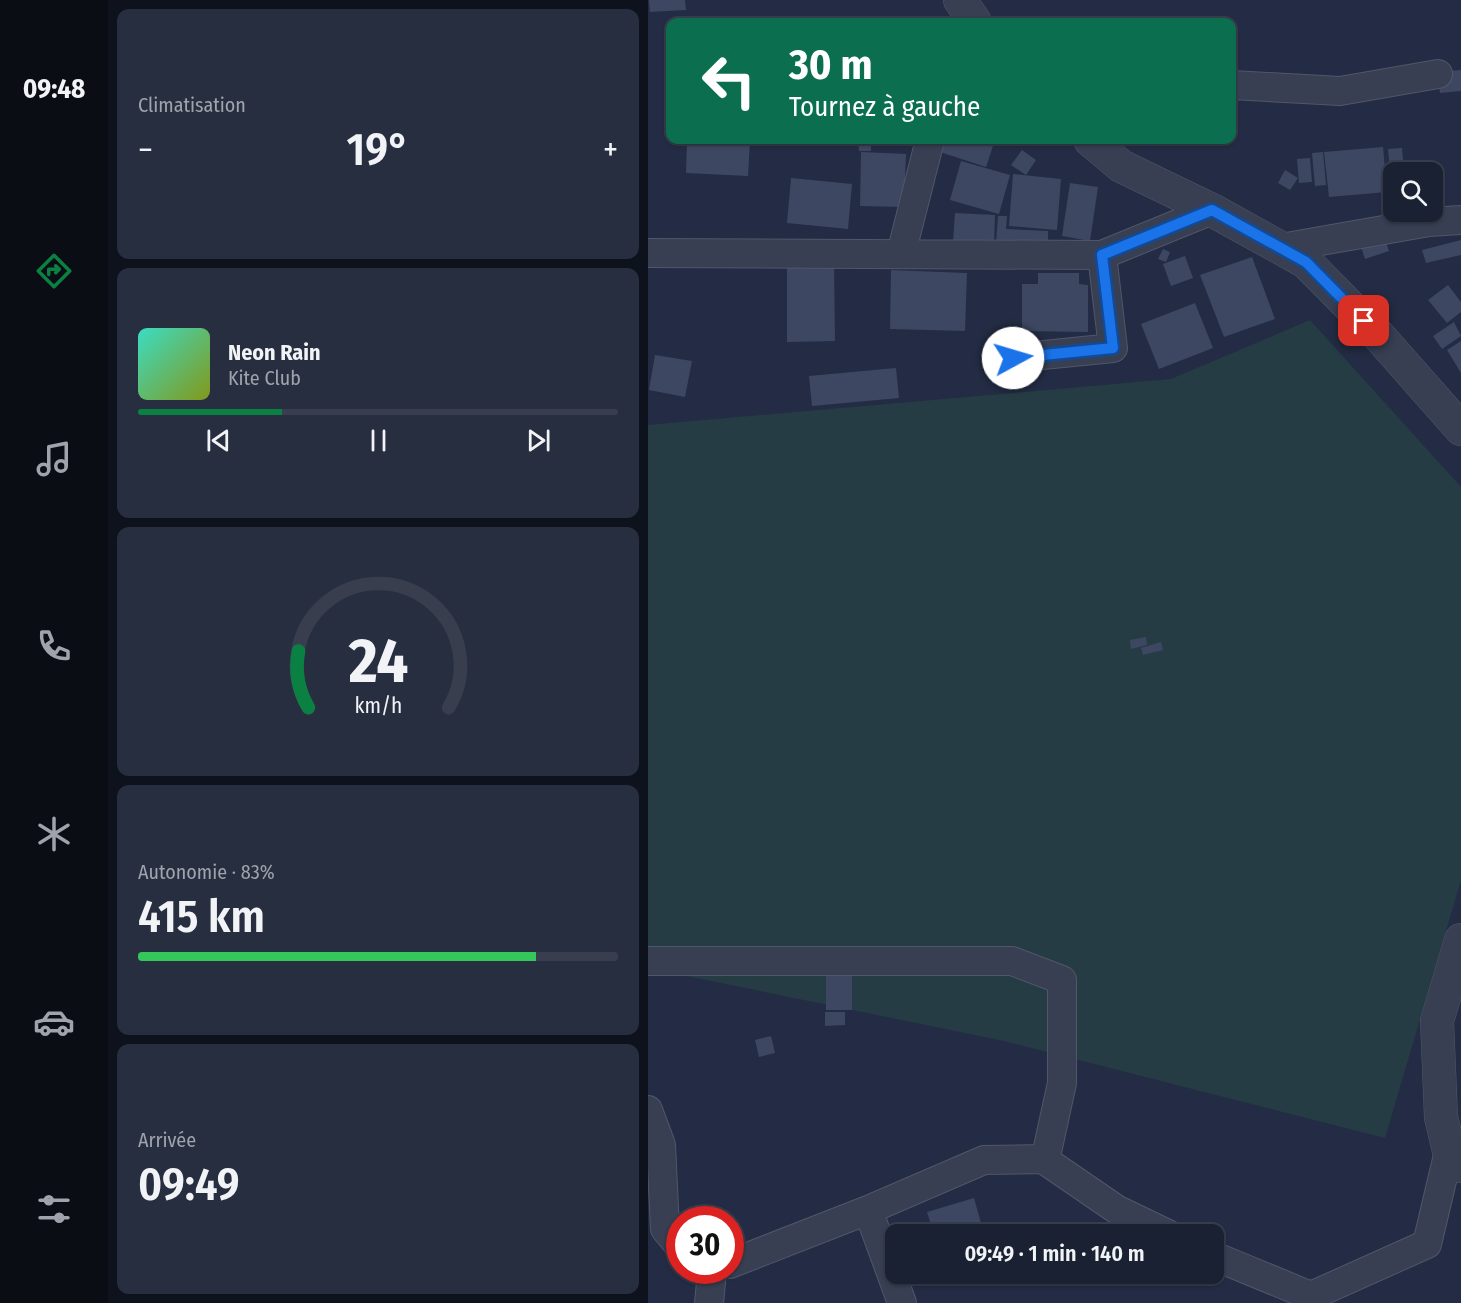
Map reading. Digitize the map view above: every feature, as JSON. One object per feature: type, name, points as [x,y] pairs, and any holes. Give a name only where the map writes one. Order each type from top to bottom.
[{"type":"street","points":[[960,0],[972,18]]},
{"type":"street","points":[[1236,85],[1340,91],[1438,74]]},
{"type":"street","points":[[901,254],[929,144]]},
{"type":"street","points":[[1100,144],[1121,166],[1212,210],[1306,262],[1379,336],[1461,429]]},
{"type":"street","points":[[648,253],[1102,255],[1212,210]]},
{"type":"street","points":[[1281,248],[1429,222],[1461,220]]},
{"type":"street","points":[[1013,358],[1113,348],[1102,255]]},
{"type":"street","points":[[1224,1260],[1311,1296],[1427,1244],[1455,1158],[1441,1117],[1437,1021],[1461,940]]},
{"type":"street","points":[[648,961],[1012,961],[1062,980],[1062,1083],[1045,1161]]},
{"type":"street","points":[[648,1110],[661,1145],[666,1230]]},
{"type":"street","points":[[744,1258],[868,1210],[984,1160],[1045,1161],[1116,1209],[1147,1224]]},
{"type":"street","points":[[868,1210],[902,1303]]},
{"type":"street","points":[[709,1303],[713,1284]]},
{"type":"shaded area","points":[[1310,320],[1461,487],[1461,880],[1385,1138],[1004,1041],[648,968],[648,425],[1171,379]]},
{"type":"building","points":[[649,0],[685,0],[686,10],[650,12]]},
{"type":"building","points":[[1461,70],[1461,91],[1440,93],[1437,72]]},
{"type":"building","points":[[687,144],[750,144],[748,176],[686,173]]},
{"type":"building","points":[[858,144],[871,144],[871,151],[859,151]]},
{"type":"building","points":[[943,144],[994,144],[986,167],[940,152]]},
{"type":"building","points":[[1383,147],[1383,192],[1329,197],[1324,152]]},
{"type":"building","points":[[1402,148],[1403,162],[1389,162],[1388,149]]},
{"type":"building","points":[[1022,150],[1036,160],[1026,175],[1011,165]]},
{"type":"building","points":[[861,152],[906,154],[904,207],[860,206]]},
{"type":"building","points":[[1323,152],[1326,185],[1315,186],[1312,153]]},
{"type":"building","points":[[1310,158],[1312,182],[1299,183],[1297,159]]},
{"type":"building","points":[[961,161],[1010,175],[999,214],[950,200]]},
{"type":"building","points":[[1285,170],[1298,178],[1290,190],[1278,183]]},
{"type":"building","points":[[1013,174],[1061,179],[1057,230],[1009,226]]},
{"type":"building","points":[[791,178],[852,184],[848,229],[787,223]]},
{"type":"building","points":[[1070,183],[1098,187],[1090,241],[1062,236]]},
{"type":"building","points":[[955,213],[995,215],[994,244],[953,242]]},
{"type":"building","points":[[998,216],[1007,216],[1006,229],[1048,231],[1048,244],[996,244]]},
{"type":"building","points":[[1383,233],[1389,251],[1365,259],[1359,241]]},
{"type":"building","points":[[1461,240],[1461,255],[1426,263],[1422,250]]},
{"type":"building","points":[[1163,249],[1170,252],[1166,262],[1158,259]]},
{"type":"building","points":[[1185,256],[1193,278],[1171,286],[1163,264]]},
{"type":"building","points":[[1252,257],[1275,319],[1224,337],[1200,275]]},
{"type":"building","points":[[787,264],[834,264],[835,341],[787,342]]},
{"type":"building","points":[[891,270],[967,273],[965,331],[890,329]]},
{"type":"building","points":[[1038,273],[1079,273],[1079,284],[1088,285],[1088,332],[1022,331],[1022,284],[1038,284]]},
{"type":"building","points":[[1448,285],[1461,302],[1461,312],[1447,323],[1428,300]]},
{"type":"building","points":[[1195,303],[1213,348],[1159,369],[1141,324]]},
{"type":"building","points":[[1454,322],[1461,336],[1442,349],[1433,336]]},
{"type":"building","points":[[1461,341],[1461,373],[1447,350]]},
{"type":"building","points":[[655,355],[692,361],[685,397],[649,390]]},
{"type":"building","points":[[896,368],[899,398],[812,406],[809,376]]},
{"type":"building","points":[[1146,637],[1147,645],[1131,649],[1130,640]]},
{"type":"building","points":[[1161,642],[1163,650],[1143,655],[1141,648]]},
{"type":"building","points":[[826,967],[852,967],[852,1010],[826,1010]]},
{"type":"building","points":[[825,1012],[845,1012],[845,1025],[825,1026]]},
{"type":"building","points":[[771,1036],[775,1053],[759,1057],[755,1040]]},
{"type":"building","points":[[974,1198],[981,1224],[931,1224],[927,1212]]},
{"type":"route","points":[[1013,358],[1113,348],[1102,255],[1212,210],[1306,262],[1364,321]]}]
